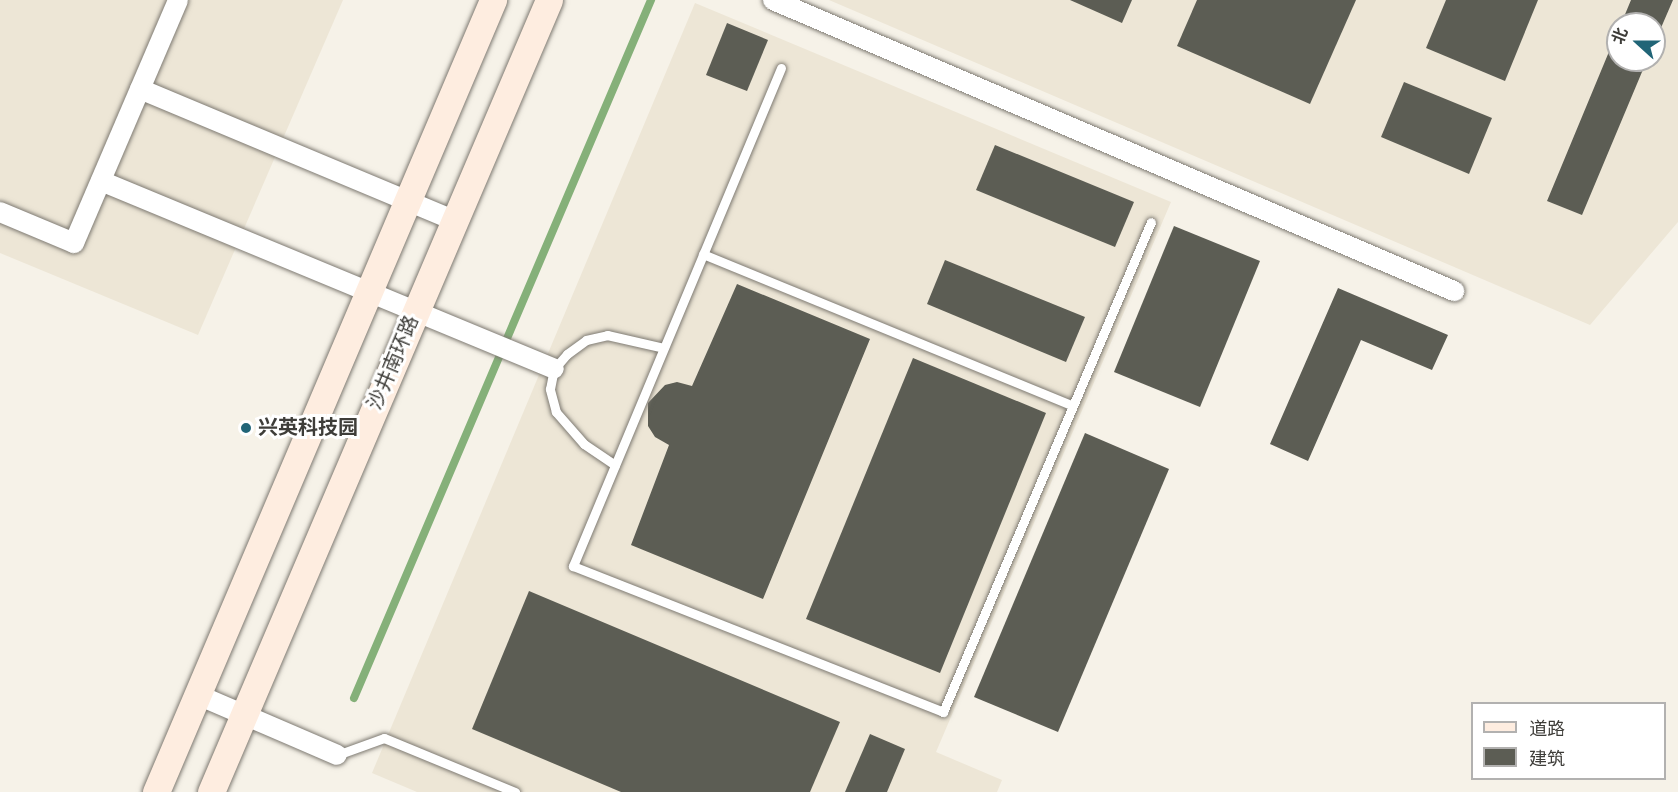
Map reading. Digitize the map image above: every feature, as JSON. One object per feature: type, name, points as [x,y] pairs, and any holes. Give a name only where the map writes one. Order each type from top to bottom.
[{"type":"main road","points":[[156,792],[493,0]]},
{"type":"main road","name":"沙井南环路","points":[[211,792],[549,0]]},
{"type":"street","points":[[0,212],[74,243],[177,0]]},
{"type":"street","points":[[773,0],[1454,291]]},
{"type":"street","points":[[140,89],[455,220]]},
{"type":"street","points":[[101,181],[415,313],[555,369]]},
{"type":"street","points":[[198,695],[337,755]]},
{"type":"lane","points":[[781,68],[573,566],[943,712],[1151,222]]},
{"type":"lane","points":[[703,254],[1072,405]]},
{"type":"lane","points":[[615,465],[584,444],[556,412],[550,389],[555,369],[567,354],[586,340],[607,335],[664,348]]},
{"type":"lane","points":[[337,755],[384,738],[515,792]]},
{"type":"shaded area","points":[[0,0],[343,0],[198,335],[0,253]]},
{"type":"shaded area","points":[[829,0],[1678,0],[1678,222],[1590,325]]},
{"type":"shaded area","points":[[695,3],[1171,202],[936,752],[1002,780],[997,792],[417,792],[372,773]]},
{"type":"building","points":[[1070,0],[1132,0],[1122,23]]},
{"type":"building","points":[[1197,0],[1356,0],[1310,104],[1177,46]]},
{"type":"building","points":[[1446,0],[1538,0],[1505,81],[1426,48]]},
{"type":"building","points":[[1631,0],[1673,0],[1666,16],[1666,12],[1626,12]]},
{"type":"building","points":[[727,23],[768,40],[747,91],[706,75]]},
{"type":"building","points":[[1606,59],[1606,72],[1642,72],[1582,215],[1547,201]]},
{"type":"building","points":[[1404,82],[1492,118],[1469,174],[1381,137]]},
{"type":"building","points":[[995,145],[1134,202],[1115,247],[976,190]]},
{"type":"building","points":[[1174,226],[1260,261],[1200,407],[1114,372]]},
{"type":"building","points":[[945,260],[1085,317],[1066,362],[927,304]]},
{"type":"building","points":[[737,284],[870,339],[763,599],[631,545],[669,445],[655,437],[648,426],[648,403],[665,385],[677,382],[692,386]]},
{"type":"building","points":[[1338,288],[1448,335],[1432,370],[1361,340],[1308,461],[1270,444]]},
{"type":"building","points":[[913,358],[1046,413],[940,673],[806,619]]},
{"type":"building","points":[[1085,433],[1169,469],[1058,732],[974,697]]},
{"type":"building","points":[[529,591],[840,722],[810,792],[621,792],[472,729]]},
{"type":"building","points":[[870,734],[905,749],[887,792],[845,792]]},
{"type":"waterway","points":[[354,698],[651,0]]},
{"type":"place","name":"兴英科技园","points":[[246,428]]}]
